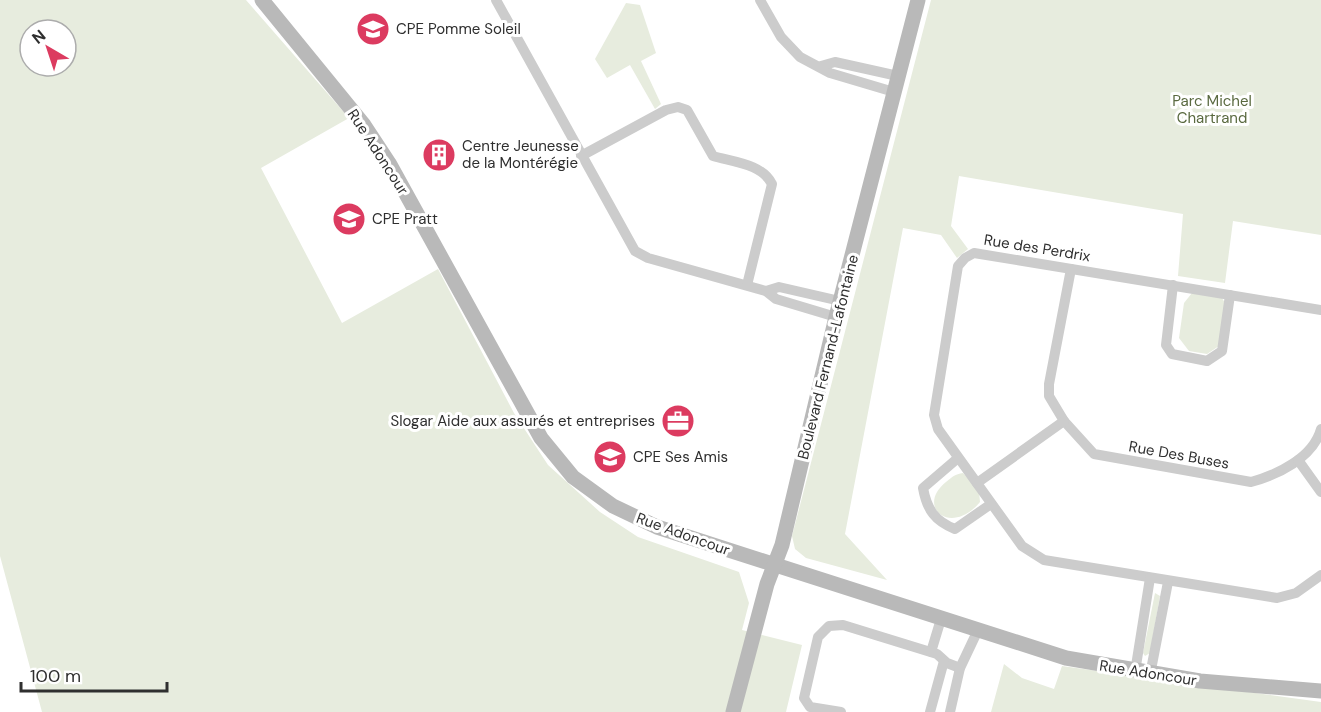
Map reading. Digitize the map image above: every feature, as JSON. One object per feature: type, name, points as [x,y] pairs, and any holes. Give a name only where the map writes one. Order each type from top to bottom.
[{"type":"street","name":"Rue Adoncour","points":[[262,0],[364,125],[389,163],[541,438],[573,477],[613,506],[657,527],[1066,658],[1143,673],[1223,684],[1321,691]]},
{"type":"street","points":[[496,0],[635,251],[648,258],[766,291],[776,299],[836,317]]},
{"type":"street","points":[[760,0],[781,38],[800,57],[821,66],[830,73],[894,92]]},
{"type":"street","name":"Boulevard Fernand-Lafontaine","points":[[733,712],[774,565],[782,545],[836,317],[918,0]]},
{"type":"street","points":[[821,66],[835,62],[898,76]]},
{"type":"street","points":[[581,156],[666,110],[678,107],[687,110],[713,156],[758,169],[768,176],[772,184],[747,285]]},
{"type":"street","name":"Rue des Perdrix","points":[[1321,310],[974,253],[958,266],[934,415],[938,429],[958,458],[1022,546],[1038,558],[1168,582],[1277,598],[1296,593],[1321,576]]},
{"type":"street","name":"Rue Des Buses","points":[[1071,269],[1049,384],[1053,404],[1064,421],[1094,454],[1251,482],[1267,477],[1298,460],[1318,441],[1321,429]]},
{"type":"street","points":[[1173,285],[1166,345],[1172,354],[1207,361],[1222,351],[1230,295]]},
{"type":"street","points":[[766,291],[779,287],[840,302]]},
{"type":"street","points":[[977,483],[1064,421]]},
{"type":"street","points":[[958,458],[923,488],[926,505],[939,522],[956,529],[992,504]]},
{"type":"street","points":[[1298,460],[1321,492]]},
{"type":"street","points":[[1143,673],[1150,578]]},
{"type":"street","points":[[1143,673],[1168,582]]},
{"type":"street","points":[[931,652],[941,619]]},
{"type":"street","points":[[842,712],[810,707],[804,698],[817,640],[825,628],[836,624],[843,625],[931,652],[960,668]]},
{"type":"street","points":[[950,712],[960,668],[978,630]]},
{"type":"street","points":[[930,712],[944,661]]},
{"type":"green space","points":[[0,0],[246,0],[349,118],[261,168],[342,323],[438,269],[514,413],[548,465],[600,512],[638,537],[739,572],[749,603],[742,630],[802,645],[786,712],[42,712],[0,556]]},
{"type":"green space","name":"Parc Michel Chartrand","points":[[931,0],[1321,0],[1321,235],[1233,221],[1225,283],[1178,276],[1183,214],[959,176],[951,226],[968,249],[957,258],[941,235],[903,228],[845,534],[887,580],[806,558],[795,549],[792,536]]},
{"type":"green space","points":[[626,3],[640,5],[656,53],[641,61],[661,104],[655,109],[630,65],[607,78],[595,59]]},
{"type":"green space","points":[[1192,293],[1222,298],[1225,303],[1219,346],[1207,354],[1189,351],[1179,338],[1184,303]]},
{"type":"green space","points":[[963,473],[979,491],[980,502],[969,512],[948,518],[935,509],[934,501],[937,491],[952,477]]},
{"type":"green space","points":[[1155,593],[1160,596],[1150,653],[1145,656],[1143,653]]},
{"type":"green space","points":[[1004,664],[1022,678],[1054,689],[1062,666],[1321,702],[1321,712],[991,712]]},
{"type":"place","name":"CPE Pomme Soleil","points":[[373,29]]},
{"type":"place","name":"Centre Jeunesse de la Montérégie","points":[[439,155]]},
{"type":"place","name":"CPE Pratt","points":[[349,219]]},
{"type":"place","name":"Slogar Aide aux assurés et entreprises","points":[[678,421]]},
{"type":"place","name":"CPE Ses Amis","points":[[610,457]]}]
